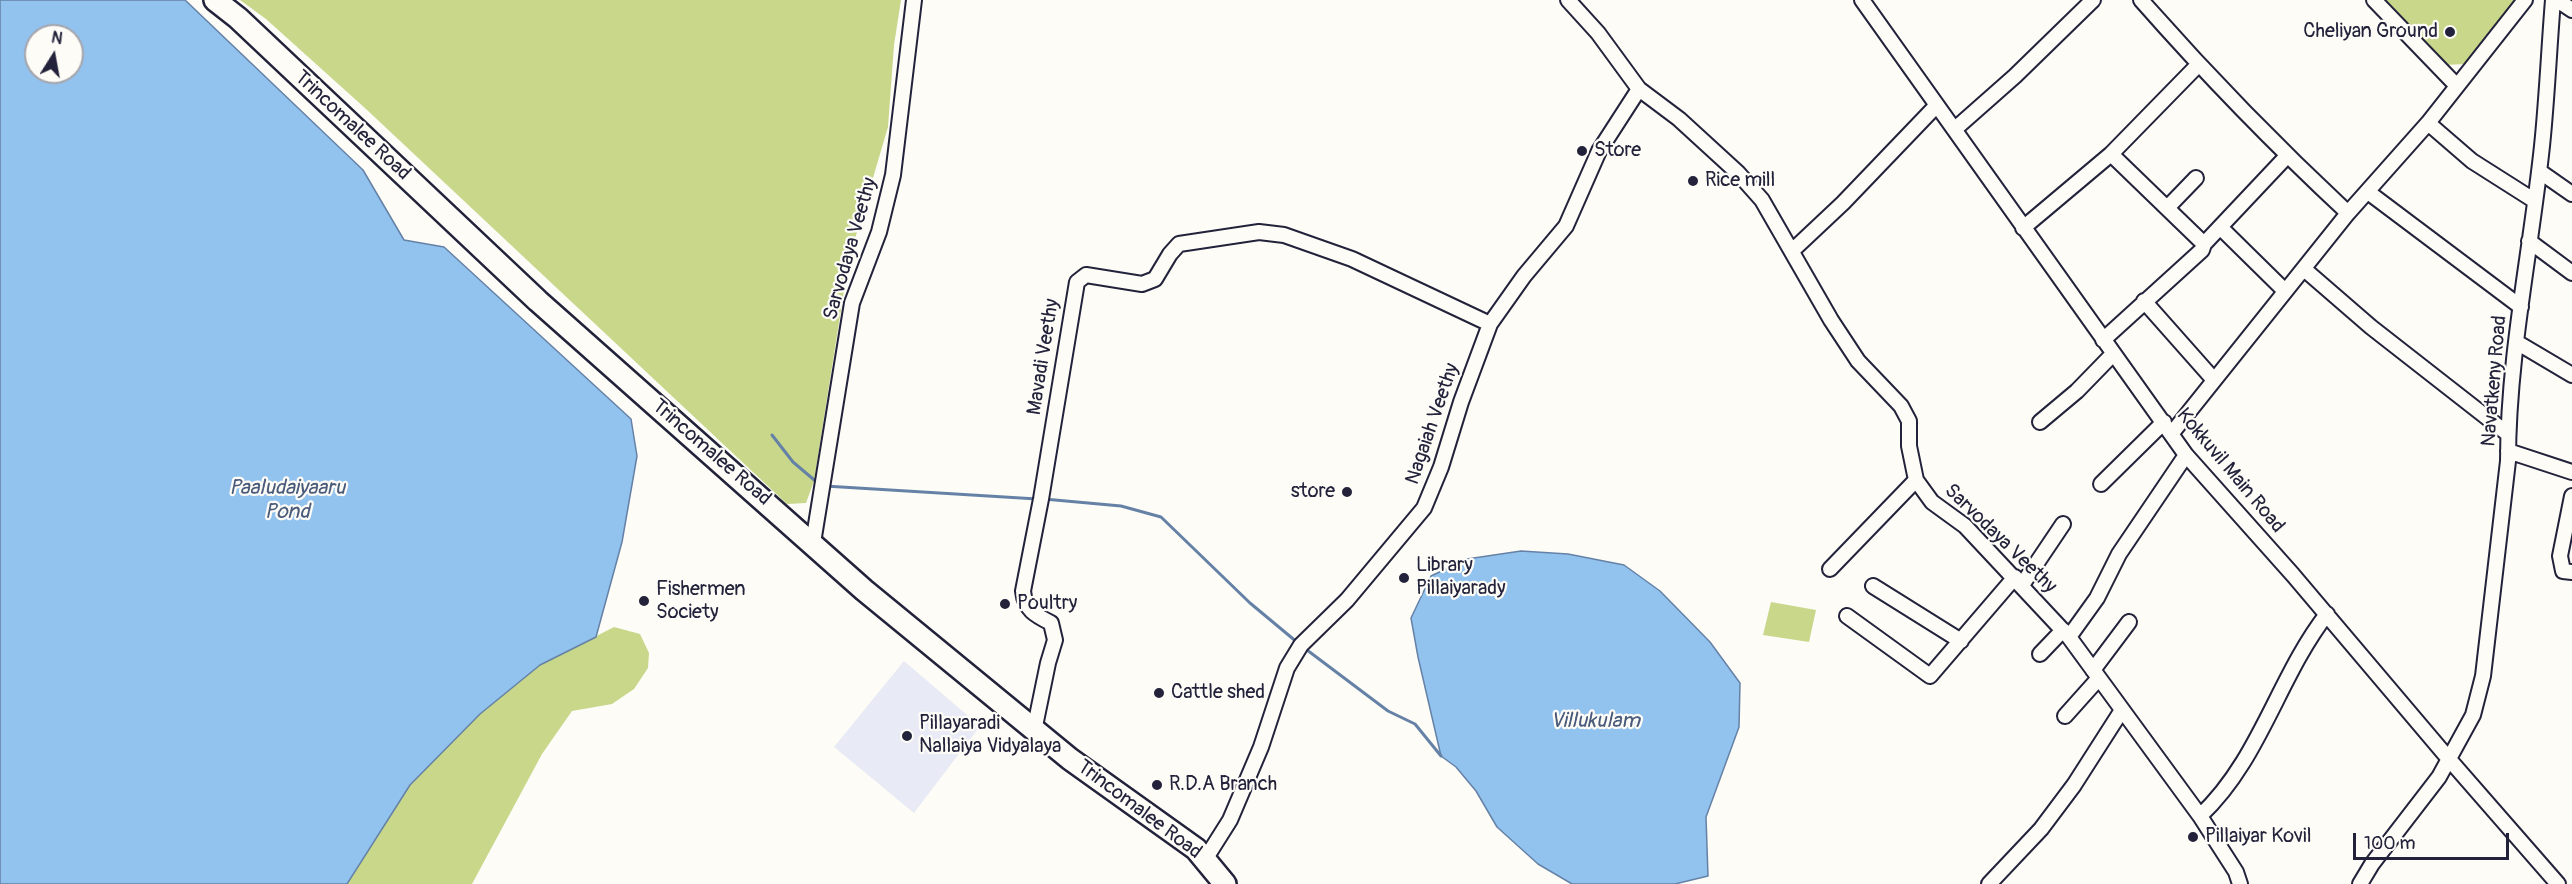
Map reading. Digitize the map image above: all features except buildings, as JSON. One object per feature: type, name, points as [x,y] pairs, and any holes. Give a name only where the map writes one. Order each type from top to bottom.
[{"type":"highway","name":"Trincomalee Road","points":[[215,0],[238,18],[538,301],[864,590],[1034,731],[1196,849],[1206,858],[1225,884]]},
{"type":"street","name":"Sarvodaya Veethy","points":[[813,543],[852,303],[879,232],[893,175],[914,0]]},
{"type":"street","name":"Sarvodaya Veethy","points":[[1568,0],[1598,33],[1639,89],[1679,119],[1738,173],[1762,200],[1831,320],[1858,361],[1901,406],[1909,421],[1909,446],[1916,480],[1932,502],[1965,526],[2066,633],[2200,816],[2236,872],[2240,884]]},
{"type":"street","name":"Kokkuvil Main Road","points":[[1862,0],[2186,455],[2559,884]]},
{"type":"street","points":[[1955,129],[2015,76],[2093,0]]},
{"type":"street","points":[[2141,0],[2198,65],[2287,156],[2348,213]]},
{"type":"street","points":[[2374,0],[2457,86]]},
{"type":"street","points":[[2101,484],[2168,428],[2214,380],[2348,213],[2428,123],[2526,0]]},
{"type":"street","points":[[2555,0],[2572,10]]},
{"type":"street","name":"Navatkeny Road","points":[[2360,884],[2372,864],[2439,777],[2473,715],[2483,676],[2508,451],[2521,307],[2539,171],[2555,0]]},
{"type":"street","points":[[2023,228],[2111,153],[2198,65]]},
{"type":"street","name":"Nagaiah Veethy","points":[[1206,858],[1230,820],[1261,747],[1287,668],[1301,645],[1347,600],[1424,508],[1441,467],[1461,402],[1490,324],[1524,276],[1566,226],[1599,152],[1639,89]]},
{"type":"street","points":[[1792,250],[1843,203],[1936,106]]},
{"type":"street","points":[[2428,123],[2472,161],[2535,201]]},
{"type":"street","points":[[2111,153],[2204,244]]},
{"type":"street","points":[[2103,340],[2202,250],[2204,244],[2287,156]]},
{"type":"street","points":[[2539,171],[2572,195]]},
{"type":"street","points":[[2167,208],[2196,178]]},
{"type":"street","points":[[2368,192],[2521,307]]},
{"type":"street","points":[[2221,228],[2285,291]]},
{"type":"street","name":"Mavadi Veethy","points":[[1034,731],[1055,640],[1051,623],[1033,615],[1024,604],[1023,591],[1077,282],[1086,275],[1142,284],[1155,279],[1179,244],[1259,232],[1284,235],[1352,259],[1490,324]]},
{"type":"street","points":[[2529,241],[2572,273]]},
{"type":"street","points":[[2304,268],[2372,327],[2508,434]]},
{"type":"street","points":[[2144,301],[2214,380]]},
{"type":"street","points":[[2518,343],[2572,375]]},
{"type":"street","points":[[2040,422],[2077,391],[2113,354]]},
{"type":"street","points":[[2508,451],[2572,472]]},
{"type":"street","points":[[2040,654],[2066,633],[2097,598],[2119,554],[2186,455]]},
{"type":"street","points":[[1830,569],[1916,480]]},
{"type":"street","points":[[2572,496],[2560,556],[2563,571],[2572,572]]},
{"type":"street","points":[[1847,616],[1930,676],[1961,640],[2019,581],[2063,524]]},
{"type":"street","points":[[1873,586],[1961,640]]},
{"type":"street","points":[[2200,816],[2229,785],[2264,727],[2299,653],[2326,614]]},
{"type":"street","points":[[2065,716],[2096,674],[2129,622]]},
{"type":"street","points":[[1989,884],[2054,812],[2122,710]]},
{"type":"shaded area","name":"Pillayaradi Nallaiya Vidyalaya","points":[[904,661],[980,726],[914,813],[834,747]]},
{"type":"green space","points":[[240,0],[901,0],[894,45],[888,127],[849,259],[814,481],[806,503],[787,504],[366,109],[266,19]]},
{"type":"green space","name":"Cheliyan Ground","points":[[2375,0],[2516,0],[2466,64],[2443,65]]},
{"type":"green space","points":[[1771,602],[1816,610],[1809,642],[1763,635]]},
{"type":"green space","points":[[614,627],[640,634],[649,653],[648,668],[634,689],[612,704],[572,711],[542,754],[472,884],[345,884],[410,785],[480,714],[540,665]]},
{"type":"water","name":"Paaludaiyaaru Pond","points":[[0,0],[185,0],[363,170],[404,240],[444,247],[631,419],[637,456],[622,542],[596,637],[540,665],[480,714],[410,785],[347,884],[0,884]]},
{"type":"water","name":"Villukulam","points":[[1521,551],[1568,554],[1624,565],[1660,591],[1710,642],[1740,683],[1739,727],[1706,817],[1708,876],[1675,884],[1572,884],[1538,864],[1497,827],[1476,791],[1456,767],[1441,756],[1411,618],[1431,576],[1467,559]]},
{"type":"waterway","points":[[772,435],[793,462],[819,484]]},
{"type":"waterway","points":[[825,486],[1037,499]]},
{"type":"waterway","points":[[1044,499],[1121,506],[1161,517],[1250,603],[1298,643]]},
{"type":"waterway","points":[[1303,647],[1388,711],[1415,724],[1441,756]]},
{"type":"place","name":"Cheliyan Ground","points":[[2450,32]]},
{"type":"place","name":"Store","points":[[1582,151]]},
{"type":"place","name":"Rice mill","points":[[1693,181]]},
{"type":"place","name":"store","points":[[1347,492]]},
{"type":"place","name":"Library Pillaiyarady","points":[[1404,578]]},
{"type":"place","name":"Fishermen Society","points":[[644,601]]},
{"type":"place","name":"Poultry","points":[[1005,604]]},
{"type":"place","name":"Cattle shed","points":[[1159,693]]},
{"type":"place","name":"Pillayaradi Nallaiya Vidyalaya","points":[[907,736]]},
{"type":"place","name":"R.D.A Branch","points":[[1157,785]]},
{"type":"place","name":"Pillaiyar Kovil","points":[[2193,837]]}]
